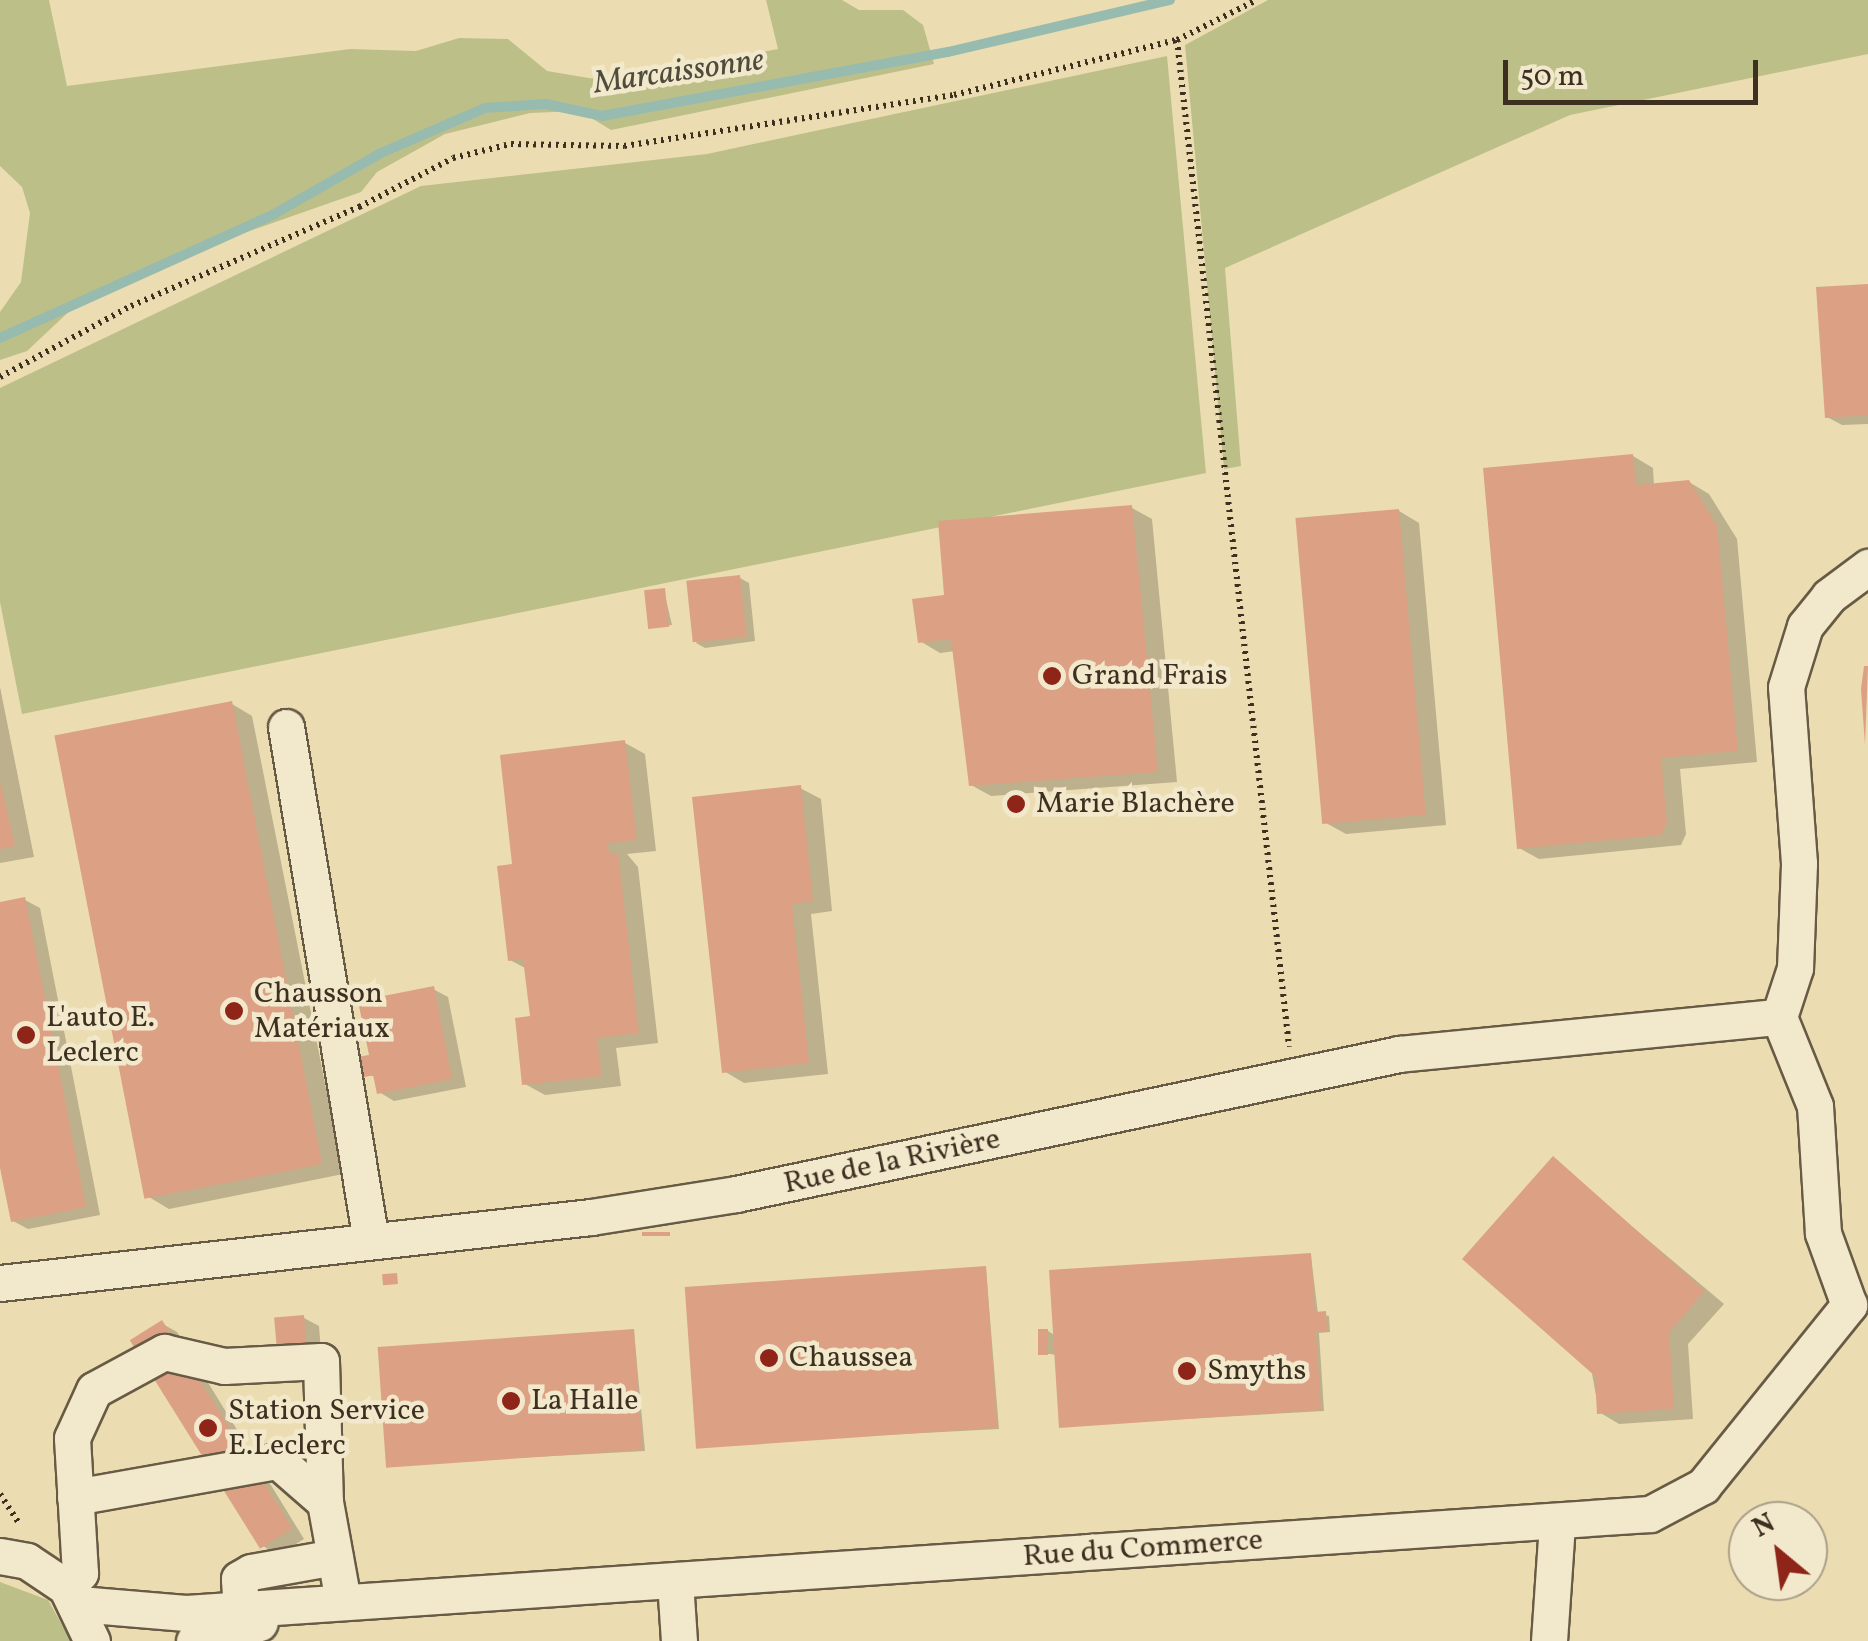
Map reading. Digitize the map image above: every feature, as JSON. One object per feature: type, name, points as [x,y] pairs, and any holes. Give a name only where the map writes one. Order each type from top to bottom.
[{"type":"street","points":[[1859,1307],[1823,1233],[1815,1106],[1779,1018],[1795,968],[1799,862],[1786,687],[1805,626],[1829,596],[1868,567]]},
{"type":"street","points":[[286,727],[372,1242]]},
{"type":"street","name":"Rue de la Rivière","points":[[0,1284],[372,1242],[736,1194],[1293,1072],[1398,1054],[1779,1018]]},
{"type":"street","name":"Rue du Commerce","points":[[73,1596],[147,1613],[241,1609],[1650,1514],[1702,1486],[1859,1307]]},
{"type":"street","points":[[73,1596],[80,1573],[72,1438],[94,1390],[164,1352],[224,1366],[322,1361],[324,1502],[343,1601]]},
{"type":"street","points":[[75,1497],[278,1461],[324,1502]]},
{"type":"street","points":[[1550,1641],[1557,1523]]},
{"type":"street","points":[[2,1550],[46,1570],[73,1596],[92,1641]]},
{"type":"street","points":[[241,1609],[239,1579],[251,1572],[335,1557]]},
{"type":"street","points":[[675,1580],[679,1641]]},
{"type":"street","name":"Rue du Commerce","points":[[194,1641],[343,1601]]},
{"type":"path","points":[[0,377],[130,306],[360,207],[453,158],[511,144],[624,146],[954,94],[1177,40],[1258,0]]},
{"type":"path","points":[[1177,40],[1293,1072]]},
{"type":"green space","points":[[0,0],[49,0],[67,86],[350,49],[416,51],[459,38],[508,39],[547,71],[607,81],[778,49],[766,0],[842,0],[859,10],[903,10],[923,25],[934,64],[611,130],[580,111],[530,113],[445,134],[377,172],[361,192],[241,234],[76,305],[27,351],[0,360],[0,312],[21,282],[30,213],[22,187],[0,166]]},
{"type":"green space","points":[[1268,0],[1868,0],[1868,54],[1570,115],[1225,268],[1241,466],[1224,469],[1185,45]]},
{"type":"green space","points":[[1167,56],[1206,473],[22,714],[0,602],[0,388],[421,186],[707,154]]},
{"type":"green space","points":[[0,1582],[48,1600],[71,1641],[0,1641]]},
{"type":"building","points":[[1868,284],[1868,415],[1825,418],[1816,287]]},
{"type":"building","points":[[1633,454],[1636,485],[1689,480],[1717,526],[1738,751],[1661,758],[1667,822],[1661,835],[1517,849],[1483,468]]},
{"type":"building","name":"Grand Frais","points":[[1132,505],[1158,772],[969,786],[951,639],[918,643],[912,599],[944,595],[938,521]]},
{"type":"building","points":[[1399,509],[1426,815],[1322,824],[1295,518]]},
{"type":"building","points":[[740,575],[746,637],[693,642],[686,581]]},
{"type":"building","points":[[665,588],[669,627],[648,629],[644,590]]},
{"type":"building","points":[[1864,666],[1868,666],[1865,745],[1861,689]]},
{"type":"building","points":[[232,701],[322,1164],[144,1199],[54,736]]},
{"type":"building","points":[[625,740],[637,840],[608,843],[609,854],[618,853],[639,1033],[597,1038],[602,1076],[522,1085],[515,1018],[530,1016],[523,959],[508,961],[497,866],[512,864],[500,755]]},
{"type":"building","points":[[0,781],[15,846],[0,849]]},
{"type":"building","points":[[801,785],[813,901],[792,904],[809,1063],[722,1073],[692,797]]},
{"type":"building","name":"L'auto E. Leclerc","points":[[25,897],[86,1207],[11,1222],[0,1168],[0,902]]},
{"type":"building","points":[[434,986],[452,1079],[377,1094],[373,1075],[361,1078],[357,1057],[369,1055],[358,1001]]},
{"type":"building","points":[[1553,1156],[1705,1291],[1669,1332],[1674,1409],[1597,1414],[1595,1376],[1462,1259]]},
{"type":"building","points":[[642,1232],[670,1232],[670,1236],[642,1236]]},
{"type":"building","name":"Smyths","points":[[1311,1253],[1315,1312],[1326,1311],[1327,1331],[1316,1332],[1321,1410],[1059,1428],[1049,1270]]},
{"type":"building","points":[[986,1266],[997,1428],[696,1449],[685,1287]]},
{"type":"building","points":[[397,1273],[398,1284],[383,1285],[382,1274]]},
{"type":"building","points":[[304,1315],[309,1371],[279,1373],[274,1318]]},
{"type":"building","name":"Station Service E.Leclerc","points":[[162,1320],[292,1529],[260,1549],[130,1340]]},
{"type":"building","points":[[634,1329],[642,1450],[386,1468],[378,1347]]},
{"type":"building","points":[[1038,1329],[1048,1329],[1048,1355],[1038,1355]]},
{"type":"waterway","name":"Marcaissonne","points":[[0,338],[274,214],[381,153],[485,108],[546,104],[602,116],[948,52],[1170,0]]},
{"type":"place","name":"Grand Frais","points":[[1052,676]]},
{"type":"place","name":"Marie Blachère","points":[[1016,804]]},
{"type":"place","name":"Chausson Matériaux","points":[[234,1011]]},
{"type":"place","name":"L'auto E. Leclerc","points":[[26,1035]]},
{"type":"place","name":"Chaussea","points":[[769,1358]]},
{"type":"place","name":"Smyths","points":[[1187,1371]]},
{"type":"place","name":"La Halle","points":[[511,1401]]},
{"type":"place","name":"Station Service E.Leclerc","points":[[208,1428]]}]
